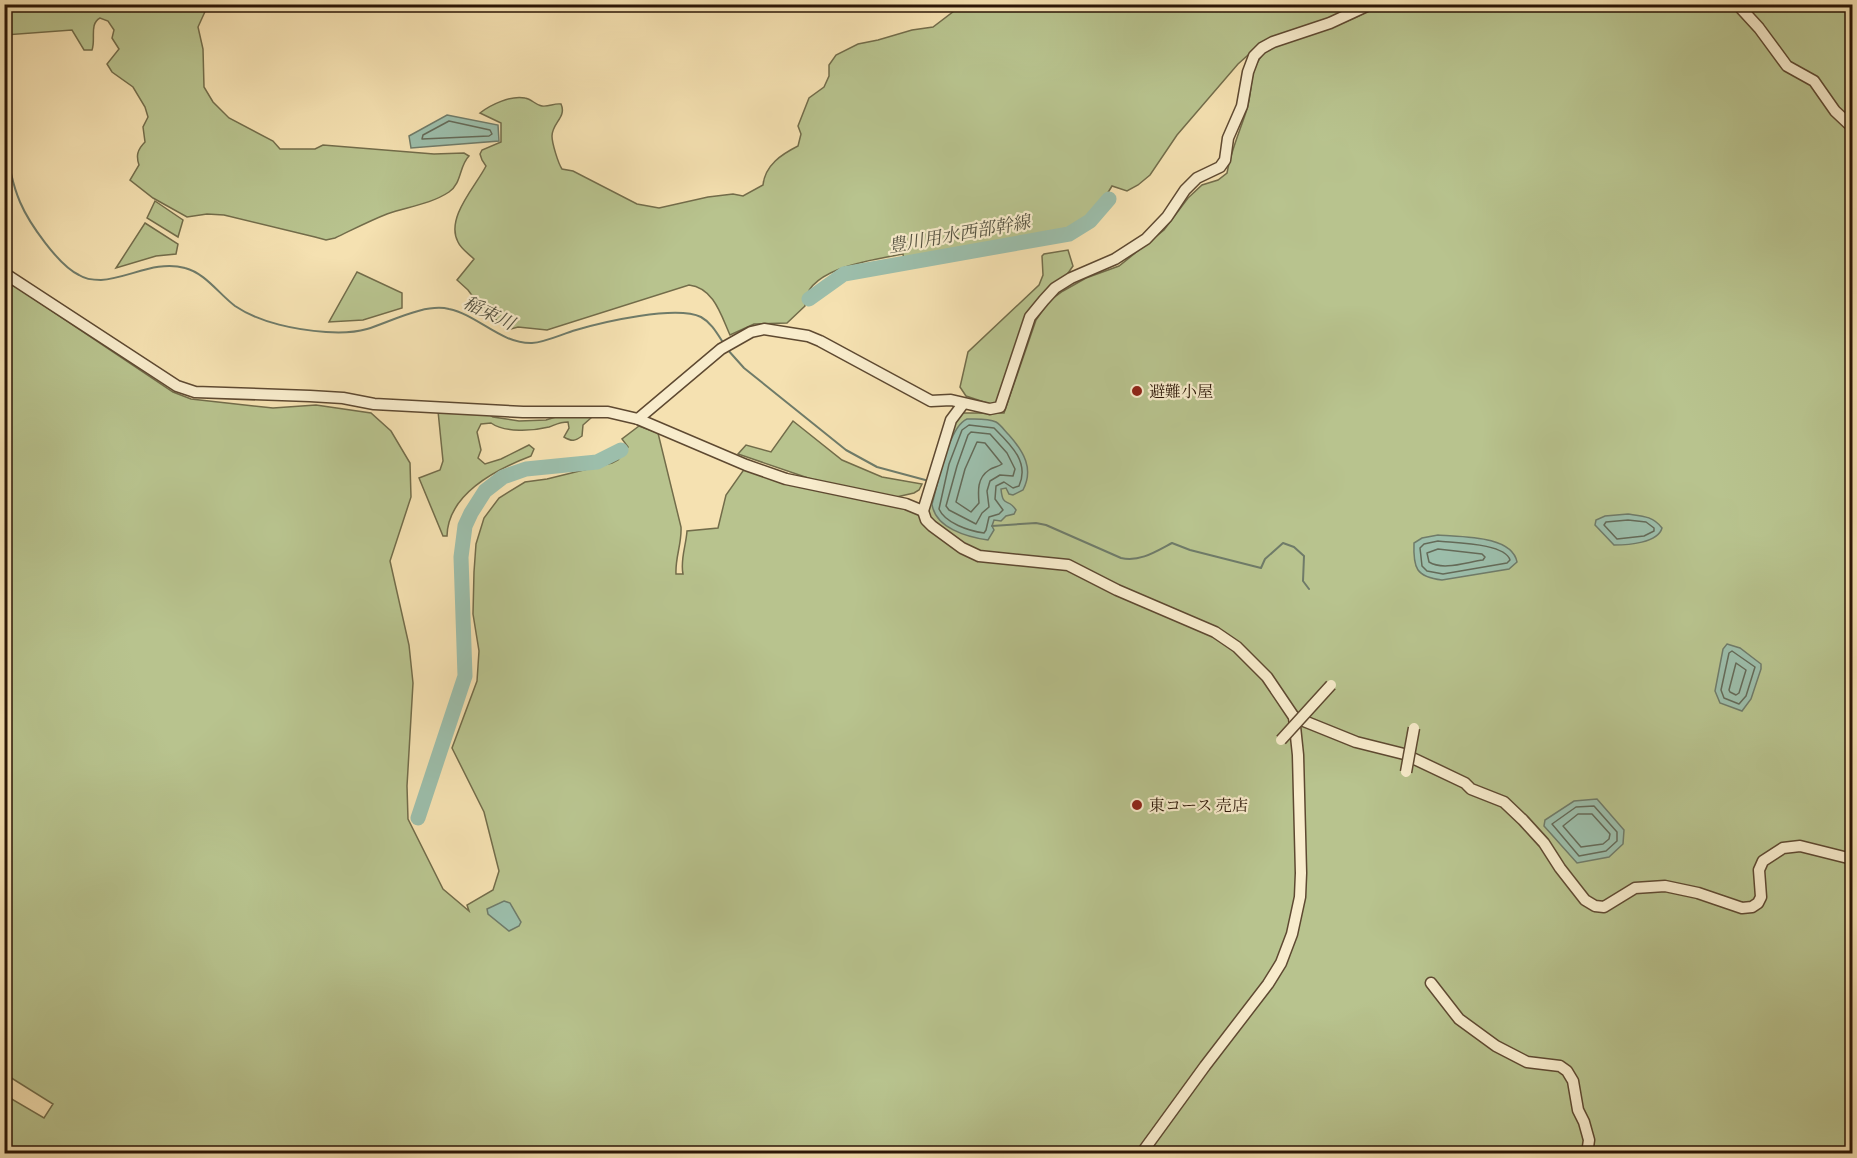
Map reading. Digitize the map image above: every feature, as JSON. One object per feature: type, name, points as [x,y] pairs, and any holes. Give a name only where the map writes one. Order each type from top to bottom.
[{"type":"street","points":[[638,419],[725,346],[751,332],[764,329],[808,336],[924,398],[951,400],[990,409],[1000,407],[1030,317],[1044,300],[1071,278],[1115,259],[1146,239],[1167,217],[1185,189],[1197,178],[1220,167],[1225,160],[1228,138],[1242,106],[1248,72],[1254,56],[1273,42],[1338,20],[1371,4]]},
{"type":"street","points":[[1737,4],[1759,28],[1787,66],[1814,81],[1835,111],[1852,127]]},
{"type":"street","points":[[4,273],[177,386],[195,392],[343,398],[374,404],[523,412],[608,412],[638,419],[786,480],[906,504],[923,511]]},
{"type":"street","points":[[963,404],[951,420],[923,511],[926,520],[932,526],[962,548],[978,556],[1068,565],[1117,590],[1224,637],[1267,677],[1294,717],[1299,755],[1301,873],[1300,897],[1292,934],[1281,963],[1269,984],[1205,1066],[1141,1154]]},
{"type":"street","points":[[1281,741],[1331,685]]},
{"type":"street","points":[[1294,717],[1356,742],[1404,754],[1465,783],[1471,789],[1504,802],[1544,843],[1585,900],[1595,906],[1604,906],[1635,888],[1665,886],[1698,893],[1742,908],[1758,903],[1761,897],[1760,870],[1763,861],[1783,848],[1800,846],[1852,859]]},
{"type":"street","points":[[1406,772],[1414,728]]},
{"type":"street","points":[[1431,983],[1459,1019],[1496,1046],[1527,1062],[1560,1066],[1567,1071],[1573,1081],[1578,1110],[1589,1140],[1587,1154]]},
{"type":"green space","points":[[4,5],[208,5],[198,27],[203,49],[204,87],[213,102],[229,118],[273,141],[280,149],[315,149],[323,145],[434,154],[464,153],[469,156],[456,184],[449,192],[427,202],[387,214],[326,240],[224,215],[207,214],[187,217],[153,198],[130,180],[139,165],[138,153],[145,142],[143,127],[148,117],[133,87],[112,72],[107,64],[119,49],[112,38],[114,30],[108,21],[100,18],[97,21],[92,50],[84,50],[72,30],[5,35]]},
{"type":"green space","points":[[962,5],[1366,5],[1255,49],[1238,64],[1177,135],[1150,175],[1127,191],[1112,186],[1092,214],[1079,225],[1062,233],[904,260],[903,254],[843,268],[828,274],[816,283],[808,293],[805,306],[787,323],[754,324],[730,335],[711,297],[698,287],[689,285],[547,330],[518,327],[511,329],[485,313],[468,290],[457,280],[474,259],[458,242],[455,223],[463,202],[486,166],[480,154],[482,150],[501,142],[501,123],[480,113],[489,107],[507,99],[519,97],[542,106],[561,104],[562,113],[552,136],[562,169],[573,171],[637,204],[659,208],[708,197],[733,194],[743,196],[763,185],[771,166],[780,157],[798,146],[801,134],[798,126],[809,98],[824,87],[829,76],[829,65],[836,55],[858,44],[933,27]]},
{"type":"green space","points":[[1376,5],[1852,5],[1852,1153],[5,1153],[5,1095],[44,1118],[53,1104],[5,1074],[4,279],[173,392],[191,399],[273,408],[316,405],[371,413],[391,431],[410,463],[411,497],[390,561],[409,645],[413,683],[407,786],[408,819],[443,889],[469,911],[467,905],[493,890],[499,871],[484,812],[452,748],[477,681],[479,651],[473,614],[476,544],[484,518],[499,498],[525,482],[547,479],[618,460],[628,447],[622,439],[639,426],[658,433],[681,527],[676,574],[683,574],[687,531],[718,528],[726,495],[745,468],[906,507],[919,515],[958,413],[1004,413],[1036,320],[1049,301],[1086,278],[1119,266],[1164,230],[1188,198],[1202,185],[1218,180],[1227,173],[1247,109],[1254,70],[1261,56],[1268,49],[1341,24]]},
{"type":"green space","points":[[155,201],[183,220],[178,237],[147,218]]},
{"type":"green space","points":[[145,223],[178,244],[176,254],[156,256],[116,268]]},
{"type":"green space","points":[[1068,250],[1073,266],[1066,276],[1040,298],[999,402],[990,404],[966,396],[960,387],[968,352],[1039,285],[1043,275],[1042,256]]},
{"type":"green space","points":[[357,272],[402,293],[402,308],[363,320],[329,322]]},
{"type":"green space","points":[[438,411],[485,412],[493,417],[519,421],[546,420],[559,416],[588,413],[592,417],[583,425],[582,436],[573,440],[564,437],[569,428],[568,422],[527,430],[511,430],[491,423],[481,424],[477,432],[481,450],[478,458],[485,464],[529,445],[534,449],[531,456],[490,476],[465,495],[456,507],[447,536],[443,536],[419,478],[440,470],[443,461]]},
{"type":"green space","points":[[793,421],[842,460],[882,477],[922,484],[919,490],[892,498],[814,480],[738,454],[746,445],[771,452]]},
{"type":"water","points":[[447,115],[498,125],[499,141],[411,148],[409,136]]},
{"type":"water","points":[[967,419],[986,419],[998,423],[1019,448],[1026,461],[1028,475],[1023,490],[1013,495],[1009,494],[1006,488],[1001,489],[1003,499],[1016,510],[1014,514],[1006,516],[1001,521],[994,520],[992,526],[994,530],[988,540],[953,530],[939,519],[932,504],[949,444],[960,424]]},
{"type":"water","points":[[1628,514],[1651,519],[1662,528],[1655,537],[1649,540],[1634,544],[1614,545],[1595,525],[1596,520],[1605,516]]},
{"type":"water","points":[[1438,535],[1471,537],[1496,542],[1513,553],[1517,562],[1509,569],[1442,580],[1433,579],[1421,574],[1418,570],[1414,559],[1414,543],[1422,538]]},
{"type":"water","points":[[1727,644],[1740,648],[1761,664],[1751,699],[1742,711],[1720,703],[1715,691],[1723,649]]},
{"type":"water","points":[[1597,799],[1624,830],[1623,844],[1609,857],[1577,863],[1544,826],[1545,820],[1574,801]]},
{"type":"water","points":[[504,901],[510,903],[521,922],[519,926],[509,931],[488,914],[487,909]]},
{"type":"waterway","name":"稲束川","points":[[4,136],[14,186],[30,221],[53,253],[71,270],[86,278],[111,279],[164,266],[185,268],[199,274],[245,312],[279,325],[315,331],[336,333],[357,331],[408,314],[440,308],[460,312],[510,339],[532,343],[621,319],[675,313],[701,317],[712,326],[724,344]]},
{"type":"waterway","name":"豊川用水西部幹線","points":[[809,299],[844,274],[1069,234],[1090,221],[1109,199]]},
{"type":"waterway","name":"稲束川","points":[[727,349],[744,368],[846,450],[877,467],[929,481]]},
{"type":"waterway","name":"豊川用水西部幹線","points":[[418,818],[465,676],[461,557],[465,526],[471,513],[485,491],[503,477],[526,469],[597,462],[621,450]]},
{"type":"waterway","points":[[992,526],[1036,523],[1046,525],[1121,558],[1135,559],[1172,543],[1190,550],[1261,568],[1265,559],[1283,543],[1294,547],[1304,556],[1303,581],[1309,589]]},
{"type":"place","name":"避難小屋","points":[[1137,391]]},
{"type":"place","name":"東コース 売店","points":[[1137,805]]}]
